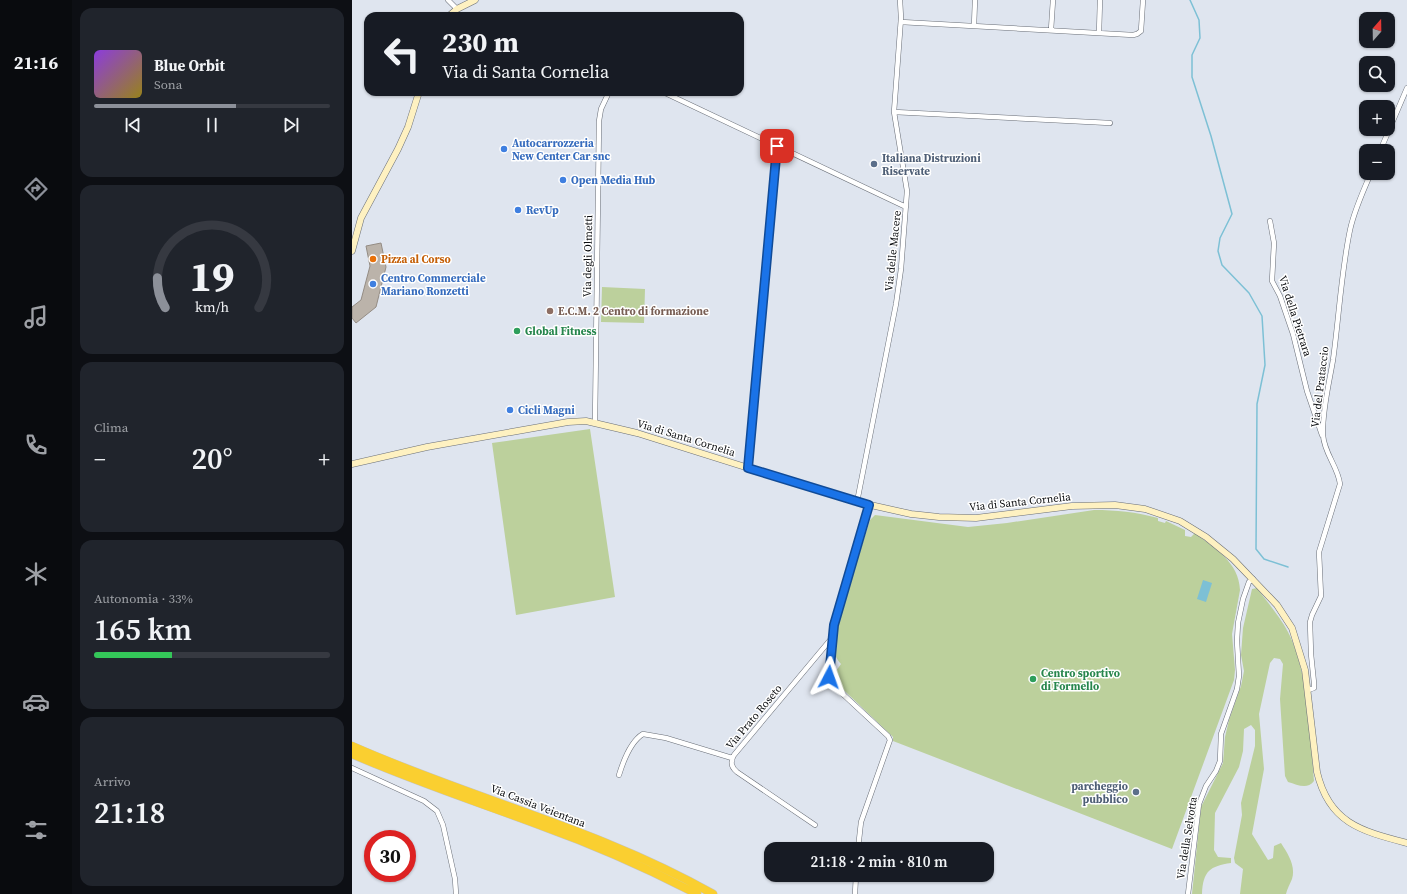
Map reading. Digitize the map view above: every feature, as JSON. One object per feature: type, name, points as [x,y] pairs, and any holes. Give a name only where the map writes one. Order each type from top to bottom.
[{"type":"highway","name":"Via Cassia Veientana","points":[[352,746],[390,763],[530,813],[609,845],[665,870],[713,894]]},
{"type":"highway","name":"Via Cassia Veientana","points":[[352,754],[391,771],[543,826],[607,852],[697,894]]},
{"type":"street","points":[[448,0],[457,9]]},
{"type":"street","points":[[454,12],[475,0]]},
{"type":"street","name":"Via delle Macere","points":[[856,502],[898,292],[906,207],[906,176],[894,112],[901,22],[900,0]]},
{"type":"street","points":[[974,26],[975,0]]},
{"type":"street","points":[[1051,30],[1053,0]]},
{"type":"street","points":[[1098,33],[1100,0]]},
{"type":"street","points":[[901,22],[1133,35],[1139,33],[1141,28],[1143,0]]},
{"type":"street","points":[[1383,144],[1407,88]]},
{"type":"street","points":[[352,251],[361,218],[400,144],[418,96]]},
{"type":"street","name":"Via degli Olmetti","points":[[595,423],[599,118],[601,109],[607,96]]},
{"type":"street","points":[[671,96],[906,207]]},
{"type":"street","points":[[894,112],[1110,123]]},
{"type":"street","points":[[748,468],[777,146]]},
{"type":"street","name":"Via del Prataccio","points":[[1308,690],[1314,688],[1310,654],[1310,622],[1319,602],[1322,590],[1319,570],[1319,552],[1340,484],[1338,474],[1326,449],[1323,437],[1323,422],[1333,360],[1344,260],[1350,228],[1368,180]]},
{"type":"street","name":"Via della Pietrara","points":[[1270,222],[1274,248],[1272,281],[1280,296],[1293,334],[1307,391],[1323,437]]},
{"type":"street","name":"Via di Santa Cornelia","points":[[352,464],[427,447],[568,422],[586,421],[638,433],[856,502],[918,515],[965,518],[1088,505],[1135,507],[1168,516],[1191,527],[1225,552],[1253,579],[1276,605],[1292,628],[1303,658],[1308,690]]},
{"type":"street","name":"Via Prato Roseto","points":[[859,842],[861,822],[890,740],[888,736],[832,684],[829,678],[831,639],[836,616],[869,505]]},
{"type":"street","name":"Via della Selvotta","points":[[1188,894],[1200,804],[1206,786],[1216,771],[1220,761],[1221,734],[1237,689],[1239,676],[1237,641],[1238,623],[1246,590],[1249,582],[1253,579]]},
{"type":"street","name":"Via Prato Roseto","points":[[815,825],[737,772],[732,767],[732,758],[831,639]]},
{"type":"street","points":[[1308,690],[1317,772],[1321,787],[1331,807],[1341,817],[1354,825],[1407,843]]},
{"type":"street","points":[[619,775],[623,764],[636,740],[643,734],[666,738],[732,758]]},
{"type":"street","points":[[352,768],[424,801],[437,810],[455,879],[456,894]]},
{"type":"street","points":[[855,894],[856,882]]},
{"type":"green space","points":[[602,287],[645,289],[644,323],[601,322]]},
{"type":"green space","points":[[590,429],[615,597],[516,615],[492,443]]},
{"type":"green space","name":"Centro sportivo di Formello","points":[[1094,510],[1110,510],[1142,514],[1158,518],[1158,521],[1165,523],[1166,521],[1185,530],[1185,536],[1191,537],[1195,533],[1225,557],[1231,564],[1239,580],[1240,590],[1232,634],[1235,670],[1234,680],[1172,849],[893,741],[893,737],[831,678],[841,664],[837,659],[834,648],[839,618],[870,520],[875,515],[968,527],[1007,523]]},
{"type":"green space","points":[[1257,588],[1283,624],[1290,636],[1296,652],[1308,707],[1314,781],[1311,784],[1302,786],[1288,782],[1285,776],[1280,699],[1283,664],[1280,659],[1274,658],[1270,663],[1259,714],[1264,769],[1252,834],[1268,860],[1273,858],[1274,846],[1281,843],[1289,856],[1292,865],[1292,879],[1286,894],[1240,894],[1243,869],[1235,863],[1234,858],[1242,815],[1241,803],[1255,746],[1255,730],[1251,725],[1244,729],[1243,751],[1239,767],[1215,813],[1214,850],[1218,857],[1231,858],[1231,863],[1218,866],[1209,871],[1204,880],[1202,894],[1192,894],[1201,807],[1223,763],[1225,737],[1229,720],[1241,686],[1244,671],[1241,655],[1243,628],[1252,589]]},
{"type":"water","points":[[1203,580],[1212,583],[1206,602],[1197,599]]},
{"type":"building","name":"Centro Commerciale Mariano Ronzetti","points":[[381,243],[386,267],[376,307],[356,323],[352,318],[352,307],[361,300],[370,266],[366,246]]},
{"type":"waterway","points":[[1190,0],[1199,20],[1200,38],[1192,55],[1192,77],[1211,136],[1232,214],[1220,238],[1218,251],[1222,265],[1249,293],[1262,316],[1265,365],[1257,404],[1256,549],[1264,559],[1288,567]]},
{"type":"place","name":"Autocarrozzeria New Center Car snc","points":[[504,149]]},
{"type":"place","name":"Italiana Distruzioni Riservate","points":[[874,164]]},
{"type":"place","name":"Open Media Hub","points":[[563,180]]},
{"type":"place","name":"RevUp","points":[[518,210]]},
{"type":"place","name":"Pizza al Corso","points":[[373,259]]},
{"type":"place","name":"Centro Commerciale Mariano Ronzetti","points":[[373,284]]},
{"type":"place","name":"E.C.M. 2 Centro di formazione","points":[[550,311]]},
{"type":"place","name":"Global Fitness","points":[[517,331]]},
{"type":"place","name":"Cicli Magni","points":[[510,410]]},
{"type":"place","name":"Centro sportivo di Formello","points":[[1033,679]]},
{"type":"place","name":"parcheggio pubblico","points":[[1136,792]]},
{"type":"route","points":[[777,146],[748,468],[869,505],[834,625],[831,639],[829,677]]}]
